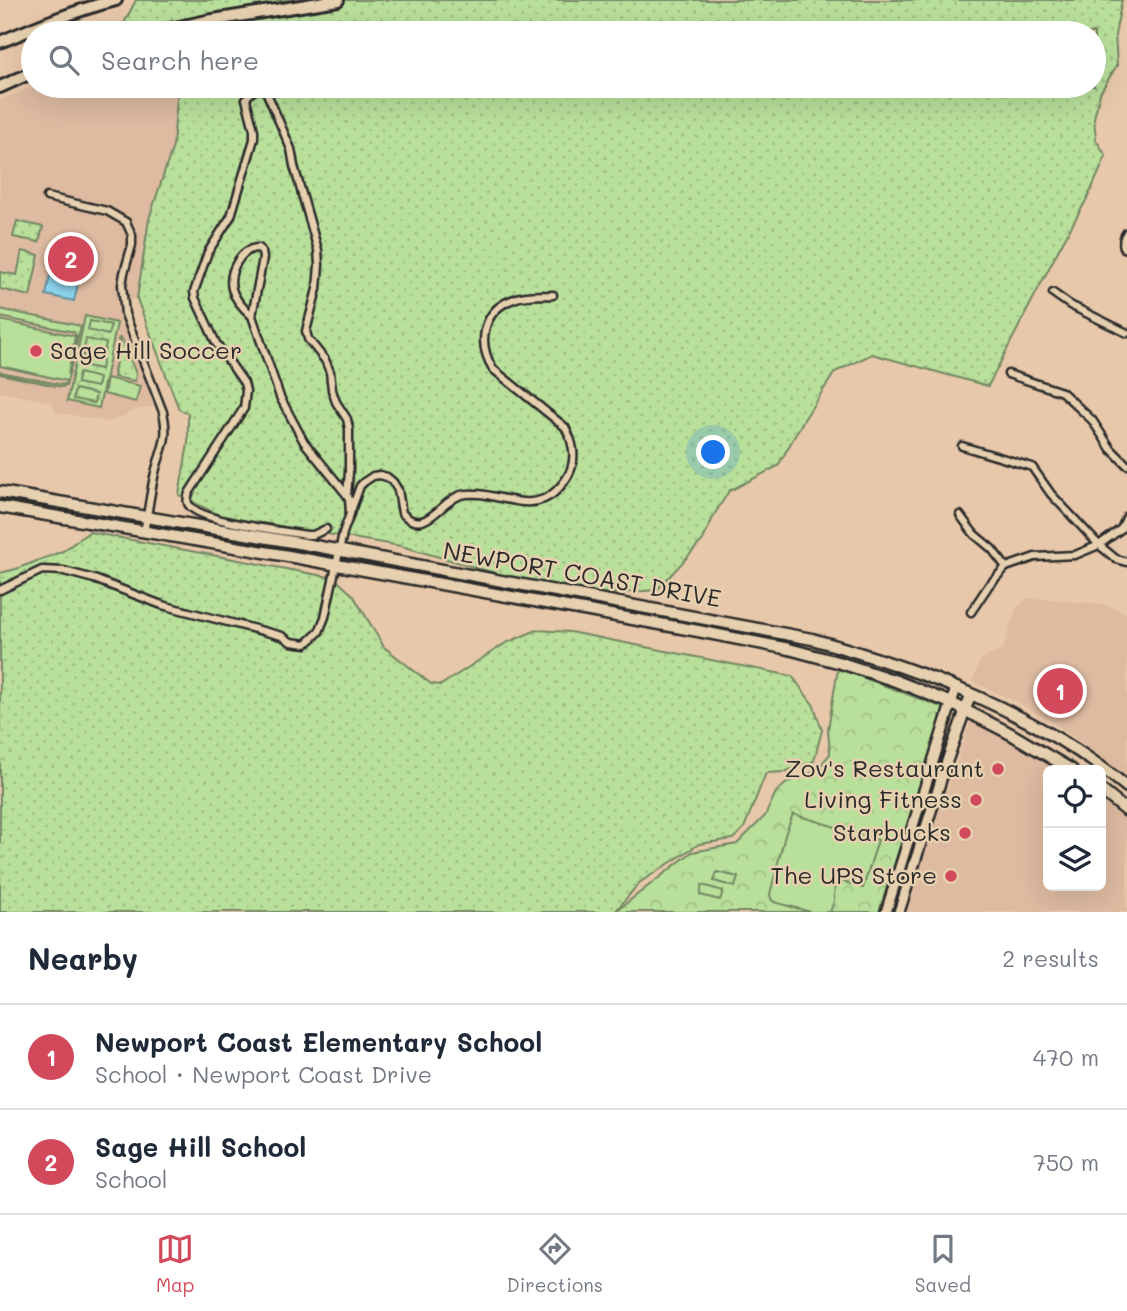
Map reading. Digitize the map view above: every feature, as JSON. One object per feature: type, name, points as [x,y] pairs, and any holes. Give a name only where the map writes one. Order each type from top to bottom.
[{"type":"highway","points":[[50,21],[90,6],[116,0]]},
{"type":"highway","points":[[207,21],[338,0]]},
{"type":"highway","points":[[0,42],[21,33]]},
{"type":"highway","points":[[0,87],[21,77]]},
{"type":"main road","name":"NEWPORT COAST DRIVE","points":[[0,492],[339,551],[812,639],[866,654],[971,694],[1067,745],[1127,787]]},
{"type":"main road","name":"NEWPORT COAST DRIVE","points":[[0,507],[336,565],[789,649],[885,677],[966,709],[1063,765]]},
{"type":"main road","points":[[886,912],[956,688]]},
{"type":"main road","points":[[900,912],[971,694]]},
{"type":"main road","points":[[1106,794],[1127,811]]},
{"type":"street","points":[[246,98],[254,135],[231,216],[208,252],[194,292],[216,343],[244,383],[246,402],[240,417],[188,493],[188,504],[200,513],[220,519],[307,535],[326,529]]},
{"type":"street","points":[[269,98],[291,149],[293,166],[315,237],[319,265],[317,289],[306,331],[308,338],[325,360],[336,402],[347,419],[349,472],[346,495]]},
{"type":"street","points":[[47,197],[114,214],[126,222],[132,235],[122,285],[125,314],[166,423],[163,453],[156,470],[144,532]]},
{"type":"street","points":[[1127,232],[1122,242],[1127,249]]},
{"type":"street","points":[[252,316],[263,258],[259,248],[241,256],[232,275],[232,289],[252,316],[289,416],[304,442],[349,499],[350,514]]},
{"type":"street","points":[[1053,293],[1070,305],[1127,333]]},
{"type":"street","points":[[0,590],[42,570],[64,571],[94,579],[162,605],[306,644],[319,632],[325,617],[350,514],[360,486],[369,478],[380,475],[387,477],[396,486],[402,513],[411,521],[419,522],[433,515],[451,499],[465,494],[524,502],[540,500],[558,489],[569,475],[573,461],[573,445],[561,422],[494,369],[483,342],[488,321],[498,307],[516,298],[553,295]]},
{"type":"street","points":[[1008,374],[1062,392],[1092,420],[1111,449],[1127,465]]},
{"type":"street","points":[[962,446],[1032,467],[1051,494],[1099,545],[1116,559],[1127,562]]},
{"type":"street","points":[[960,515],[974,534],[992,549],[1006,567]]},
{"type":"street","points":[[971,612],[989,585],[1006,567],[1035,557],[1075,555],[1099,545],[1121,529],[1127,516]]},
{"type":"shaded area","points":[[21,92],[21,98],[177,98],[173,147],[149,219],[137,299],[117,301],[154,404],[152,407],[129,412],[109,422],[55,412],[52,402],[0,392],[0,100]]},
{"type":"shaded area","points":[[1027,598],[1107,605],[1127,614],[1127,777],[1058,726],[1015,701],[972,681],[981,660],[1003,649],[1016,609]]},
{"type":"shaded area","points":[[972,718],[1051,765],[1043,765],[1043,891],[1106,891],[1106,800],[1127,814],[1127,912],[905,910]]},
{"type":"green space","points":[[136,0],[1122,0],[1115,35],[1117,65],[1106,83],[1106,21],[125,21]]},
{"type":"green space","points":[[177,98],[1099,98],[1094,118],[1096,140],[1106,156],[1089,195],[988,386],[872,354],[835,372],[778,466],[729,491],[703,540],[657,590],[576,596],[401,546],[223,517],[179,495],[188,444],[188,414],[179,409],[137,299],[149,219],[173,146]]},
{"type":"green space","points":[[17,221],[43,227],[39,242],[13,237]]},
{"type":"green space","points":[[22,251],[39,255],[30,296],[0,289],[0,272],[17,275]]},
{"type":"green space","name":"Sage Hill Soccer","points":[[0,309],[81,326],[66,386],[0,374],[63,385],[67,381],[0,366],[0,320],[75,336],[68,375],[77,337],[74,332],[0,317]]},
{"type":"green space","points":[[85,316],[117,323],[99,408],[67,401]]},
{"type":"green space","points":[[90,321],[111,325],[108,335],[88,330]]},
{"type":"green space","points":[[119,338],[122,339],[136,374],[135,381],[114,377]]},
{"type":"green space","points":[[86,339],[106,343],[104,353],[84,349]]},
{"type":"green space","points":[[83,355],[103,359],[101,369],[81,365]]},
{"type":"green space","points":[[79,373],[99,378],[97,387],[77,383]]},
{"type":"green space","points":[[107,378],[140,386],[136,402],[104,394]]},
{"type":"green space","points":[[75,389],[96,394],[94,403],[73,399]]},
{"type":"green space","points":[[89,532],[334,578],[353,595],[384,647],[431,684],[441,685],[506,643],[537,630],[570,632],[792,676],[814,706],[822,730],[814,761],[784,772],[766,773],[744,828],[733,839],[699,844],[639,883],[615,912],[0,912],[0,573],[63,551]]},
{"type":"green space","points":[[838,668],[944,708],[879,912],[615,912],[692,852],[737,844],[765,816],[776,792],[788,782],[816,771],[830,754],[828,729]]},
{"type":"green space","points":[[793,814],[878,840],[863,888],[835,879],[834,901],[830,912],[811,912],[771,899],[785,835]]},
{"type":"green space","points":[[717,872],[738,877],[735,887],[714,881]]},
{"type":"green space","points":[[702,885],[723,891],[720,900],[700,895]]},
{"type":"water","points":[[50,275],[80,281],[74,301],[46,295]]},
{"type":"place","name":"Sage Hill School","points":[[71,259]]},
{"type":"place","name":"Sage Hill Soccer","points":[[36,351]]},
{"type":"place","name":"Newport Coast Elementary School","points":[[1060,691]]},
{"type":"place","name":"Zov's Restaurant","points":[[998,769]]},
{"type":"place","name":"Living Fitness","points":[[976,800]]},
{"type":"place","name":"Starbucks","points":[[965,833]]},
{"type":"place","name":"The UPS Store","points":[[951,876]]}]
